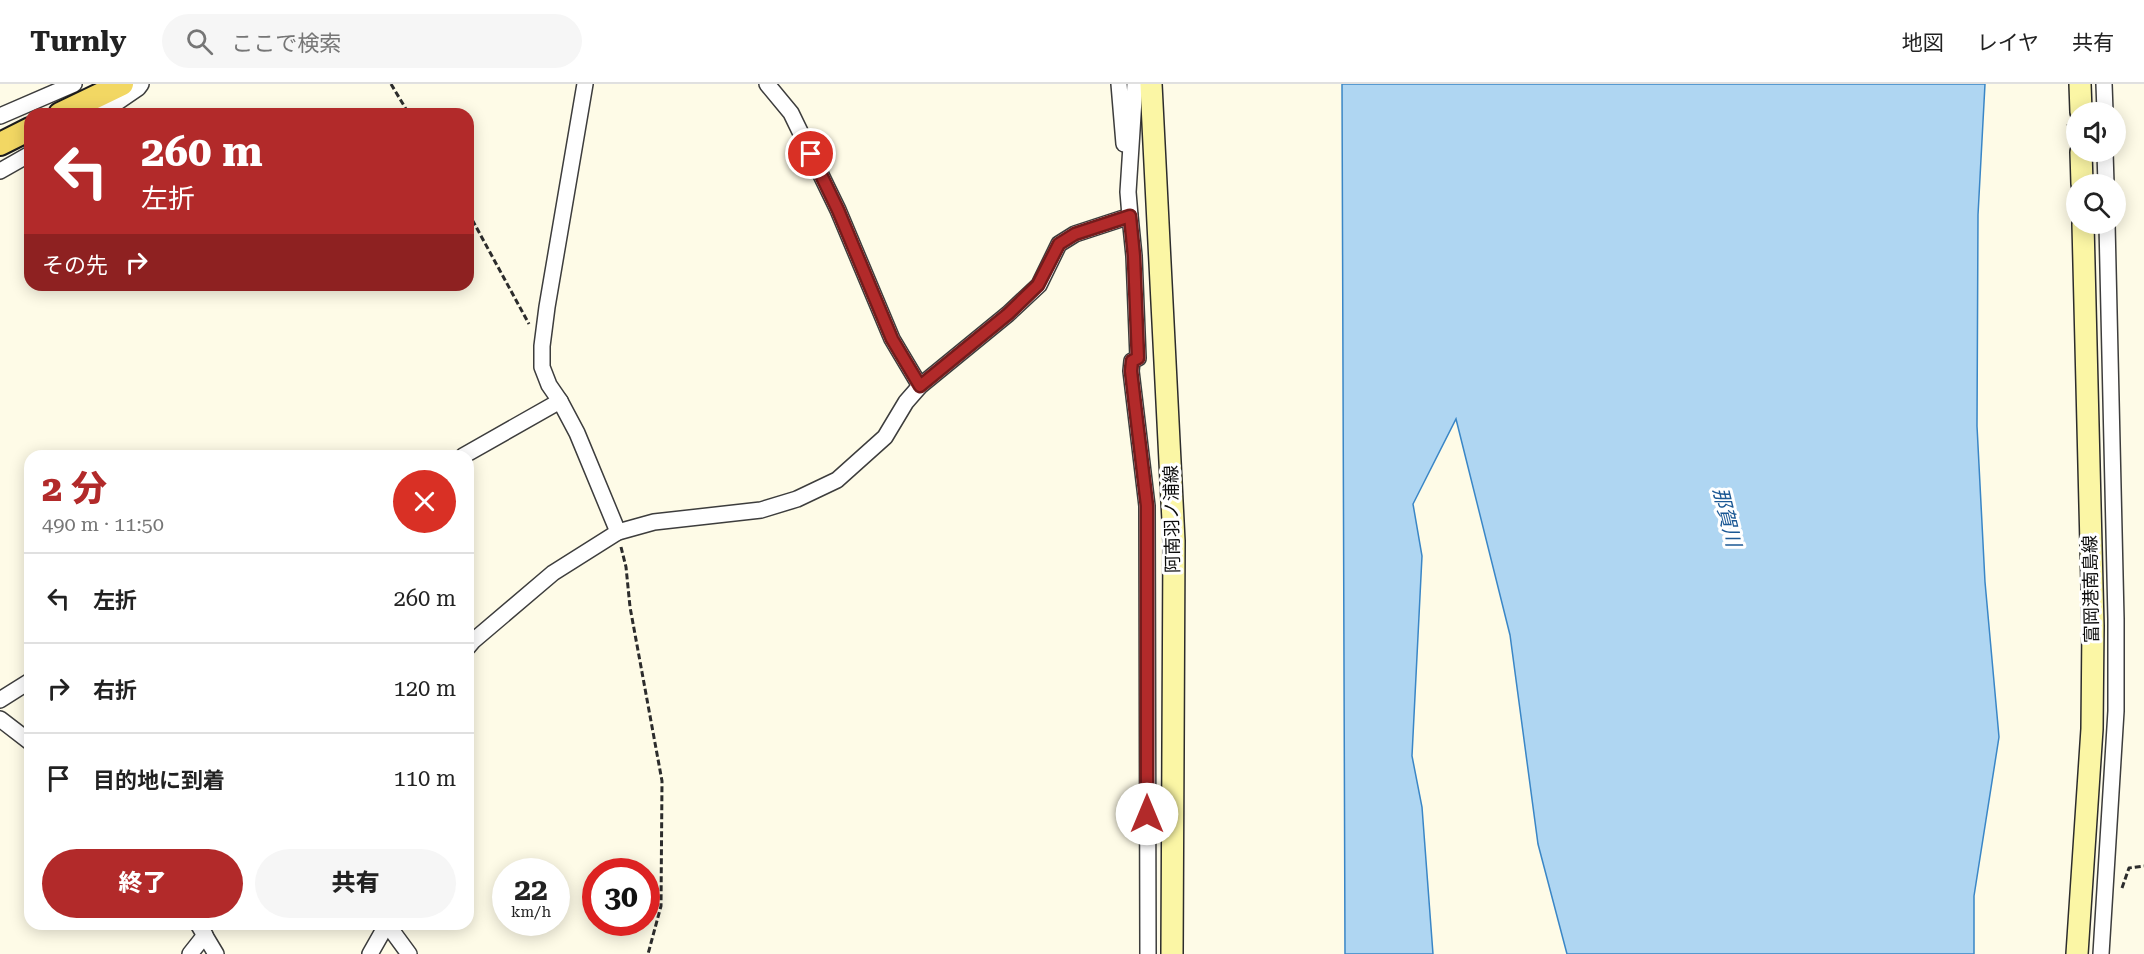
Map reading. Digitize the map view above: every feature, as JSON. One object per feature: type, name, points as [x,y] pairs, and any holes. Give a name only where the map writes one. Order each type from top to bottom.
[{"type":"main road","points":[[72,108],[122,84]]},
{"type":"main road","name":"阿南羽ノ浦線","points":[[1151,84],[1174,541],[1172,954]]},
{"type":"main road","points":[[2080,84],[2081,102]]},
{"type":"main road","points":[[0,144],[24,132]]},
{"type":"main road","name":"富岡港南島線","points":[[2077,954],[2092,718],[2083,234]]},
{"type":"street","points":[[0,116],[74,84]]},
{"type":"street","points":[[109,108],[141,84]]},
{"type":"street","points":[[585,84],[542,346],[542,367],[549,385],[577,433],[618,532]]},
{"type":"street","points":[[767,84],[791,113],[838,210],[892,339],[920,386]]},
{"type":"street","points":[[1119,84],[1134,256],[1138,358],[1132,361],[1131,371],[1147,506],[1148,954]]},
{"type":"street","points":[[1128,192],[1136,84]]},
{"type":"street","points":[[2104,84],[2105,102]]},
{"type":"street","points":[[0,171],[24,157]]},
{"type":"street","points":[[474,640],[553,573],[618,532],[654,522],[761,510],[797,499],[837,480],[885,437],[906,402],[920,386],[1008,314],[1038,285],[1059,244],[1075,234],[1130,216]]},
{"type":"street","points":[[2101,954],[2116,711],[2107,234]]},
{"type":"street","points":[[474,450],[560,401]]},
{"type":"street","points":[[0,700],[24,685]]},
{"type":"street","points":[[0,719],[24,737]]},
{"type":"street","points":[[190,954],[201,930]]},
{"type":"street","points":[[201,930],[216,954]]},
{"type":"street","points":[[370,954],[384,930]]},
{"type":"street","points":[[391,930],[409,954]]},
{"type":"path","points":[[391,84],[405,108]]},
{"type":"path","points":[[474,223],[542,346]]},
{"type":"path","points":[[618,532],[662,781],[661,906],[648,954]]},
{"type":"path","points":[[2121,889],[2129,868],[2144,866]]},
{"type":"water","name":"那賀川","points":[[1342,84],[1985,84],[1978,215],[1977,426],[1985,582],[1999,737],[1974,896],[1974,954],[1567,954],[1538,844],[1510,635],[1456,419],[1413,504],[1422,556],[1412,756],[1422,807],[1433,954],[1345,954]]},
{"type":"route","points":[[811,154],[838,210],[881,318],[920,386],[1008,314],[1038,285],[1059,244],[1075,234],[1130,216],[1138,358],[1132,361],[1131,371],[1147,506],[1147,814]]}]
